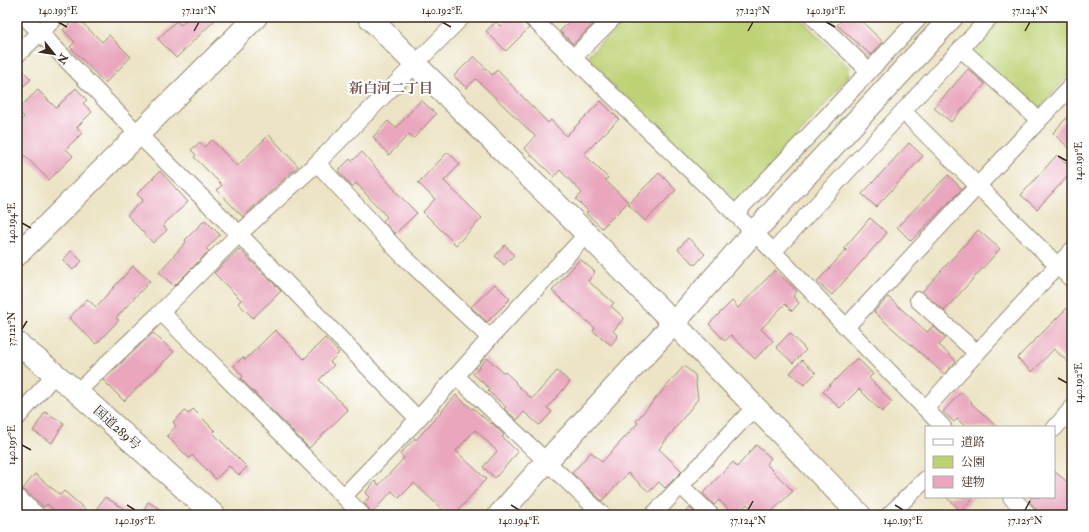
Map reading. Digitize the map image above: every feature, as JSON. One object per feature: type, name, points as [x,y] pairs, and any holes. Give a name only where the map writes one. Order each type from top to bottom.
[{"type":"main road","points":[[17,255],[256,17]]},
{"type":"main road","points":[[370,17],[416,65],[587,234],[860,515]]},
{"type":"main road","points":[[499,515],[674,323],[754,232],[952,17]]},
{"type":"main road","name":"国道289号","points":[[17,343],[77,392],[214,515]]},
{"type":"street","points":[[25,17],[138,134],[239,234],[418,419]]},
{"type":"street","points":[[17,55],[56,17]]},
{"type":"street","points":[[77,392],[162,312],[239,234],[317,163],[462,17]]},
{"type":"street","points":[[531,17],[754,232],[942,426]]},
{"type":"street","points":[[573,58],[614,17]]},
{"type":"street","points":[[814,17],[869,71]]},
{"type":"street","points":[[735,214],[920,17]]},
{"type":"street","points":[[773,252],[990,17]]},
{"type":"street","points":[[961,49],[1039,120]]},
{"type":"street","points":[[846,327],[1072,85]]},
{"type":"street","points":[[903,111],[1072,280]]},
{"type":"street","points":[[317,163],[401,254],[490,338]]},
{"type":"street","points":[[344,496],[418,419],[490,338],[587,234]]},
{"type":"street","points":[[926,408],[1072,250]]},
{"type":"street","points":[[918,300],[977,353]]},
{"type":"street","points":[[162,312],[362,515]]},
{"type":"street","points":[[17,418],[55,374]]},
{"type":"street","points":[[456,376],[603,515]]},
{"type":"street","points":[[653,515],[755,407]]},
{"type":"street","points":[[1055,428],[1072,408]]},
{"type":"street","points":[[889,515],[925,480]]},
{"type":"street","points":[[682,486],[711,515]]},
{"type":"street","points":[[17,497],[37,515]]},
{"type":"street","points":[[1012,498],[1029,515]]},
{"type":"green space","points":[[629,17],[703,17],[711,24],[718,17],[799,17],[849,68],[848,77],[736,207],[585,58]]},
{"type":"green space","points":[[1002,17],[1072,17],[1072,71],[1036,112],[970,53]]},
{"type":"building","points":[[76,17],[102,42],[109,35],[131,57],[105,83],[70,47],[75,42],[63,30]]},
{"type":"building","points":[[189,17],[218,17],[176,58],[158,39],[176,21],[181,25]]},
{"type":"building","points":[[509,17],[512,17],[518,23],[521,20],[529,28],[506,51],[486,31],[496,22],[500,26]]},
{"type":"building","points":[[574,17],[601,17],[573,44],[560,31]]},
{"type":"building","points":[[845,17],[857,17],[883,42],[871,55],[837,25]]},
{"type":"building","points":[[474,56],[492,75],[497,70],[548,123],[551,120],[566,136],[601,101],[619,119],[584,154],[608,178],[605,180],[628,202],[602,228],[586,213],[588,211],[576,199],[582,193],[560,170],[554,177],[524,148],[535,136],[476,79],[466,88],[454,76]]},
{"type":"building","points":[[17,65],[31,79],[17,92]]},
{"type":"building","points":[[968,69],[985,84],[951,122],[934,108]]},
{"type":"building","points":[[76,88],[87,100],[83,103],[92,112],[77,127],[82,133],[66,149],[73,156],[49,180],[17,148],[17,124],[24,117],[17,110],[38,90],[56,108]]},
{"type":"building","points":[[421,100],[436,114],[414,138],[409,134],[389,155],[373,137],[388,121],[396,128]]},
{"type":"building","points":[[1072,112],[1072,151],[1053,133]]},
{"type":"building","points":[[269,135],[298,166],[243,217],[217,190],[222,185],[194,157],[196,155],[191,150],[200,142],[204,147],[212,140],[237,166]]},
{"type":"building","points":[[909,143],[923,156],[876,207],[862,194]]},
{"type":"building","points":[[362,152],[395,191],[417,213],[395,234],[383,221],[387,217],[356,183],[352,187],[338,171],[350,159],[352,161]]},
{"type":"building","points":[[448,152],[460,164],[444,181],[482,218],[456,245],[423,212],[435,199],[418,183]]},
{"type":"building","points":[[1057,155],[1072,168],[1072,172],[1037,209],[1021,195]]},
{"type":"building","points":[[160,171],[188,202],[163,225],[167,230],[153,243],[127,215],[143,200],[137,194]]},
{"type":"building","points":[[659,173],[676,190],[645,221],[628,204]]},
{"type":"building","points":[[948,175],[962,189],[911,241],[897,227]]},
{"type":"building","points":[[870,218],[887,233],[832,295],[817,282],[846,250],[844,248]]},
{"type":"building","points":[[205,220],[220,235],[206,249],[209,251],[174,286],[159,272],[186,242],[185,240]]},
{"type":"building","points":[[978,230],[1000,249],[944,311],[922,292]]},
{"type":"building","points":[[688,238],[705,254],[695,265],[678,249]]},
{"type":"building","points":[[505,245],[514,255],[504,265],[495,256]]},
{"type":"building","points":[[239,249],[281,291],[253,318],[238,303],[241,300],[214,273]]},
{"type":"building","points":[[71,251],[82,261],[73,270],[63,260]]},
{"type":"building","points":[[580,259],[595,272],[588,281],[614,303],[611,306],[624,318],[613,331],[618,336],[611,345],[593,331],[595,328],[552,291]]},
{"type":"building","points":[[133,266],[150,281],[116,318],[119,320],[96,344],[69,318],[87,299],[96,307]]},
{"type":"building","points":[[775,270],[797,291],[793,296],[799,303],[792,311],[785,304],[761,329],[773,341],[755,359],[731,335],[725,341],[709,324],[732,301],[738,308]]},
{"type":"building","points":[[495,284],[510,299],[487,322],[471,307]]},
{"type":"building","points":[[888,297],[927,332],[933,326],[946,338],[939,345],[956,361],[944,374],[874,312]]},
{"type":"building","points":[[1072,303],[1072,366],[1054,349],[1032,372],[1017,358]]},
{"type":"building","points":[[275,330],[304,359],[325,338],[339,353],[330,362],[334,365],[319,380],[348,410],[309,448],[241,379],[243,376],[234,366],[243,357],[245,360]]},
{"type":"building","points":[[153,333],[174,352],[124,401],[103,380]]},
{"type":"building","points":[[790,333],[806,350],[793,363],[776,347]]},
{"type":"building","points":[[487,358],[516,382],[515,383],[532,399],[557,371],[570,382],[547,408],[552,412],[541,424],[539,425],[524,412],[517,420],[504,409],[506,407],[488,391],[490,389],[473,374]]},
{"type":"building","points":[[857,358],[873,374],[869,378],[892,402],[882,412],[859,389],[840,408],[823,392]]},
{"type":"building","points":[[802,360],[816,373],[804,385],[790,373]]},
{"type":"building","points":[[684,366],[695,375],[698,399],[659,449],[682,471],[665,488],[659,482],[649,492],[628,473],[602,501],[572,473],[591,452],[602,462],[638,423],[636,421]]},
{"type":"building","points":[[961,392],[996,426],[965,426],[957,419],[954,422],[943,412]]},
{"type":"building","points":[[456,395],[491,424],[492,423],[504,435],[502,437],[518,452],[495,478],[483,467],[497,451],[475,430],[456,451],[486,479],[454,515],[448,515],[414,483],[399,498],[392,491],[371,514],[364,503],[369,497],[365,493],[375,481],[379,485],[404,458],[400,454],[415,438],[416,440]]},
{"type":"building","points":[[193,409],[215,431],[213,433],[247,467],[239,475],[229,466],[216,479],[192,455],[189,458],[167,436],[176,426],[173,422],[185,411],[188,414]]},
{"type":"building","points":[[45,412],[64,423],[52,443],[33,431]]},
{"type":"building","points":[[756,445],[771,458],[766,464],[793,491],[768,515],[757,515],[747,504],[736,515],[734,515],[719,500],[714,505],[703,493],[733,462],[737,467]]},
{"type":"building","points":[[1055,472],[1072,486],[1072,515],[1038,515],[1036,509],[1029,501],[1031,498],[1055,498]]},
{"type":"building","points":[[35,474],[60,495],[64,491],[92,515],[60,515],[47,504],[44,507],[23,489]]},
{"type":"building","points":[[105,497],[134,515],[92,515]]},
{"type":"building","points":[[947,498],[973,498],[961,511]]},
{"type":"building","points":[[148,502],[170,515],[141,515]]},
{"type":"building","points":[[690,508],[697,515],[682,515]]},
{"type":"district","name":"新白河二丁目","points":[[391,88]]}]
